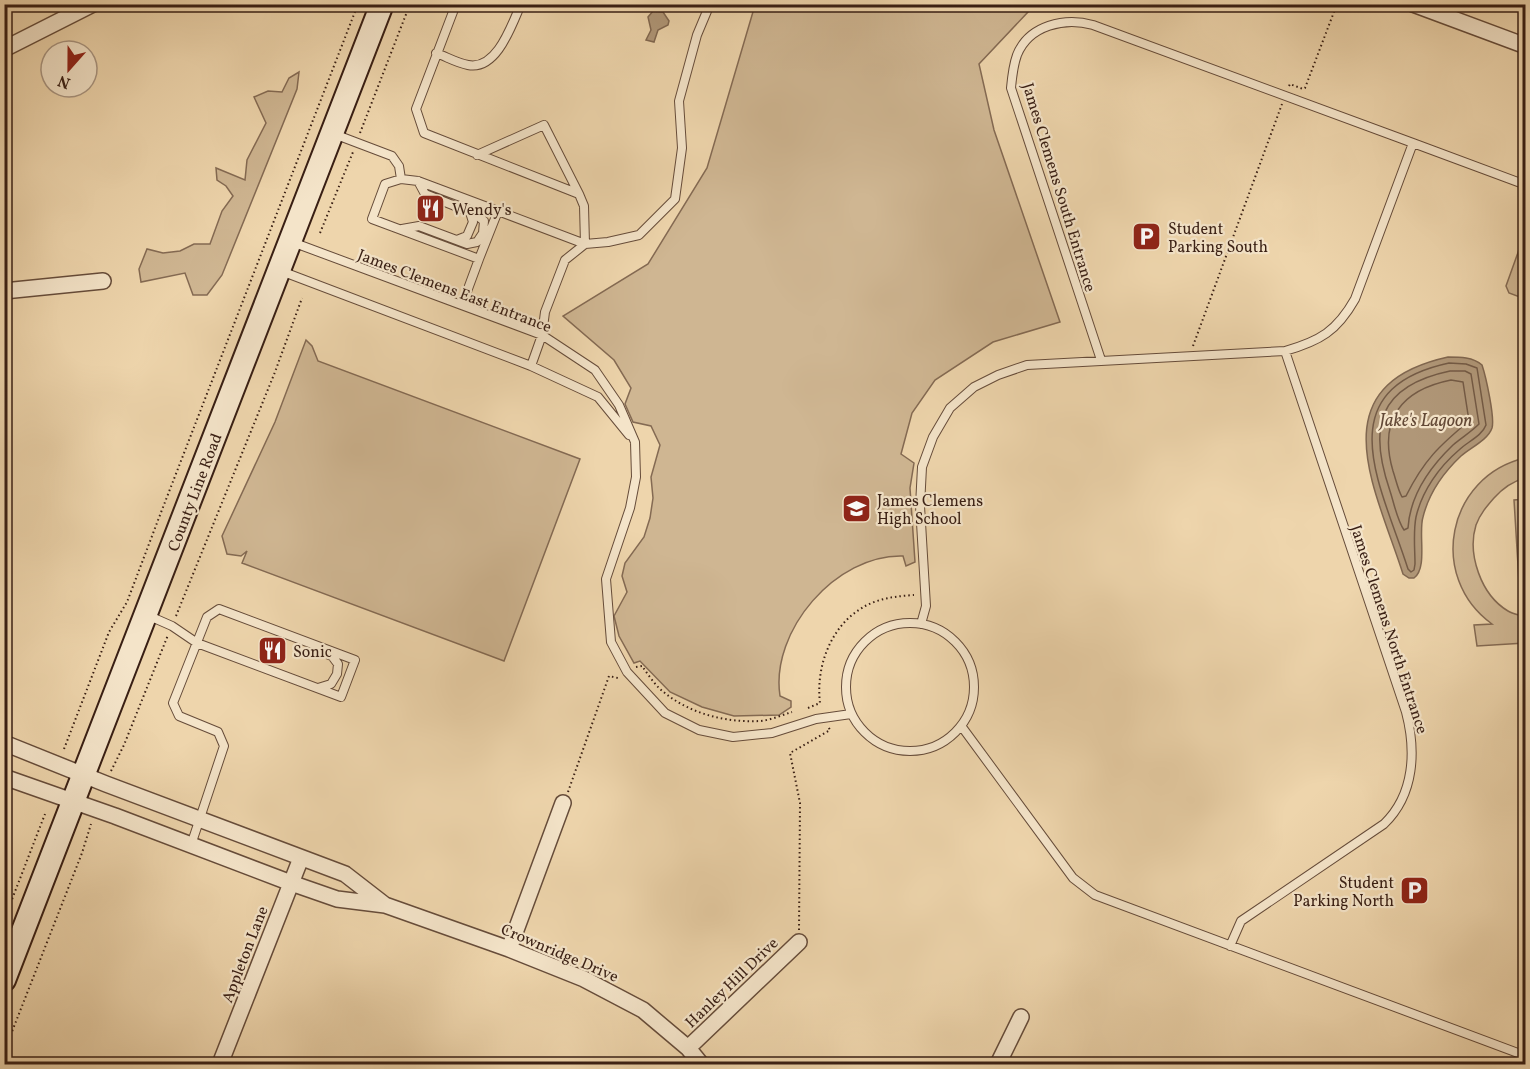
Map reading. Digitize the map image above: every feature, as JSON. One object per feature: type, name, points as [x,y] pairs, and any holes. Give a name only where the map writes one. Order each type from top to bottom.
[{"type":"main road","name":"County Line Road","points":[[4,980],[382,4]]},
{"type":"street","points":[[4,49],[93,4]]},
{"type":"street","points":[[1413,4],[1442,10],[1526,46]]},
{"type":"street","points":[[4,291],[104,281]]},
{"type":"street","name":"Crownridge Drive","points":[[4,743],[345,874],[385,904]]},
{"type":"street","name":"Crownridge Drive","points":[[4,777],[291,884],[337,898],[385,904],[584,979],[643,1010],[688,1048],[701,1065]]},
{"type":"street","points":[[509,949],[563,803]]},
{"type":"street","name":"Appleton Lane","points":[[220,1065],[301,858]]},
{"type":"street","name":"Hanley Hill Drive","points":[[688,1048],[799,942]]},
{"type":"street","points":[[998,1065],[1021,1017]]},
{"type":"lane","points":[[456,4],[416,109],[424,133],[579,194]]},
{"type":"lane","points":[[436,53],[470,66],[486,62],[502,47],[521,4]]},
{"type":"lane","points":[[479,259],[372,219],[386,184],[401,179],[418,181],[585,244],[608,242],[639,235],[675,199],[682,148],[679,101],[697,35],[710,4]]},
{"type":"lane","name":"James Clemens South Entrance","points":[[1101,360],[1011,88],[1018,53],[1030,37],[1049,24],[1077,20],[1093,25],[1526,185]]},
{"type":"lane","points":[[477,155],[544,125],[584,206],[585,244]]},
{"type":"lane","points":[[333,133],[392,156],[399,166],[401,179]]},
{"type":"lane","points":[[921,624],[926,606],[920,506],[922,467],[933,437],[950,408],[974,387],[998,375],[1027,365],[1285,351],[1308,344],[1329,333],[1344,318],[1355,299],[1413,143]]},
{"type":"lane","points":[[401,230],[419,226],[467,244],[477,242],[483,233],[484,221],[470,212],[425,194],[418,181]]},
{"type":"lane","points":[[462,305],[498,211]]},
{"type":"lane","points":[[457,240],[467,236],[473,222],[470,212]]},
{"type":"lane","name":"James Clemens East Entrance","points":[[291,241],[542,335],[595,370],[620,405],[634,442],[636,477],[634,488],[616,554],[606,579],[611,642],[627,672],[665,713],[699,730],[733,737],[772,734],[816,719],[851,714]]},
{"type":"lane","points":[[531,366],[542,335],[545,312],[566,260],[585,244]]},
{"type":"lane","points":[[280,270],[531,366],[598,397],[634,442]]},
{"type":"lane","name":"James Clemens North Entrance","points":[[1230,946],[1241,921],[1384,824],[1397,808],[1411,774],[1413,748],[1406,712],[1285,351]]},
{"type":"lane","points":[[146,615],[172,626],[197,643],[341,697],[355,660],[219,609],[207,616],[197,643],[173,703],[179,716],[218,732],[224,746],[191,845]]},
{"type":"lane","points":[[901,623],[921,624],[941,631],[959,645],[970,664],[975,685],[972,707],[962,727],[946,742],[925,750],[903,752],[882,746],[864,733],[851,714],[846,695],[846,675],[853,656],[865,641],[881,629],[901,623]]},
{"type":"lane","points":[[277,631],[289,640],[332,656],[338,664],[337,674],[331,684],[316,688]]},
{"type":"lane","points":[[962,727],[1073,878],[1095,895],[1526,1056]]},
{"type":"path","points":[[64,749],[109,632],[127,602],[141,568],[358,4]]},
{"type":"path","points":[[320,233],[410,4]]},
{"type":"path","points":[[1288,88],[1290,84],[1305,88],[1337,4]]},
{"type":"path","points":[[1193,346],[1282,102]]},
{"type":"path","points":[[111,771],[124,745],[275,372],[302,298]]},
{"type":"path","points":[[808,708],[820,703],[818,688],[823,664],[838,630],[852,615],[875,602],[895,596],[914,595]]},
{"type":"path","points":[[636,667],[642,666],[659,688],[682,705],[706,715],[737,721],[763,721],[792,712]]},
{"type":"path","points":[[563,803],[609,676],[618,678]]},
{"type":"path","points":[[799,942],[800,803],[790,753],[830,730],[828,726]]},
{"type":"path","points":[[4,920],[45,814]]},
{"type":"path","points":[[4,1052],[82,853],[91,824]]},
{"type":"shaded area","points":[[755,5],[1065,5],[1029,11],[979,64],[994,130],[1060,322],[993,342],[935,380],[912,413],[901,454],[914,463],[910,488],[915,562],[906,566],[903,556],[878,559],[854,568],[832,582],[813,601],[797,623],[786,646],[780,671],[780,696],[791,701],[791,707],[779,715],[734,716],[702,707],[670,692],[640,661],[634,663],[619,636],[614,616],[627,592],[622,576],[625,563],[644,537],[650,518],[653,498],[651,477],[660,445],[651,426],[633,422],[625,404],[631,388],[614,360],[563,316],[648,264],[707,168]]},
{"type":"shaded area","points":[[299,72],[297,89],[222,275],[207,295],[193,295],[185,273],[141,282],[139,269],[147,249],[163,253],[180,251],[194,244],[210,244],[222,211],[233,196],[226,186],[217,180],[216,168],[245,180],[247,160],[266,123],[254,97],[268,91],[282,92],[289,78]]},
{"type":"shaded area","points":[[1525,233],[1525,299],[1509,293],[1506,286]]},
{"type":"shaded area","points":[[306,340],[312,346],[318,361],[580,459],[504,661],[242,563],[247,551],[241,556],[227,554],[222,536],[275,422]]},
{"type":"shaded area","points":[[1525,458],[1525,478],[1512,483],[1489,504],[1476,525],[1473,548],[1478,573],[1490,595],[1508,611],[1525,617],[1525,643],[1477,646],[1474,625],[1492,624],[1472,604],[1459,581],[1453,556],[1455,530],[1463,506],[1478,485],[1499,468]]},
{"type":"shaded area","points":[[1525,499],[1525,598],[1520,598],[1514,500]]},
{"type":"water","points":[[653,11],[663,12],[669,21],[668,25],[658,30],[654,42],[646,40],[651,30],[648,17]]},
{"type":"water","name":"Jake's Lagoon","points":[[1448,357],[1462,357],[1482,365],[1493,423],[1490,432],[1483,440],[1455,462],[1433,491],[1422,524],[1421,566],[1414,578],[1409,578],[1403,574],[1371,476],[1366,445],[1369,416],[1382,391],[1407,371]]},
{"type":"place","name":"Wendy's","points":[[431,209]]},
{"type":"place","name":"Student Parking South","points":[[1147,237]]},
{"type":"place","name":"James Clemens High School","points":[[856,509]]},
{"type":"place","name":"Sonic","points":[[272,651]]},
{"type":"place","name":"Student Parking North","points":[[1415,891]]}]
